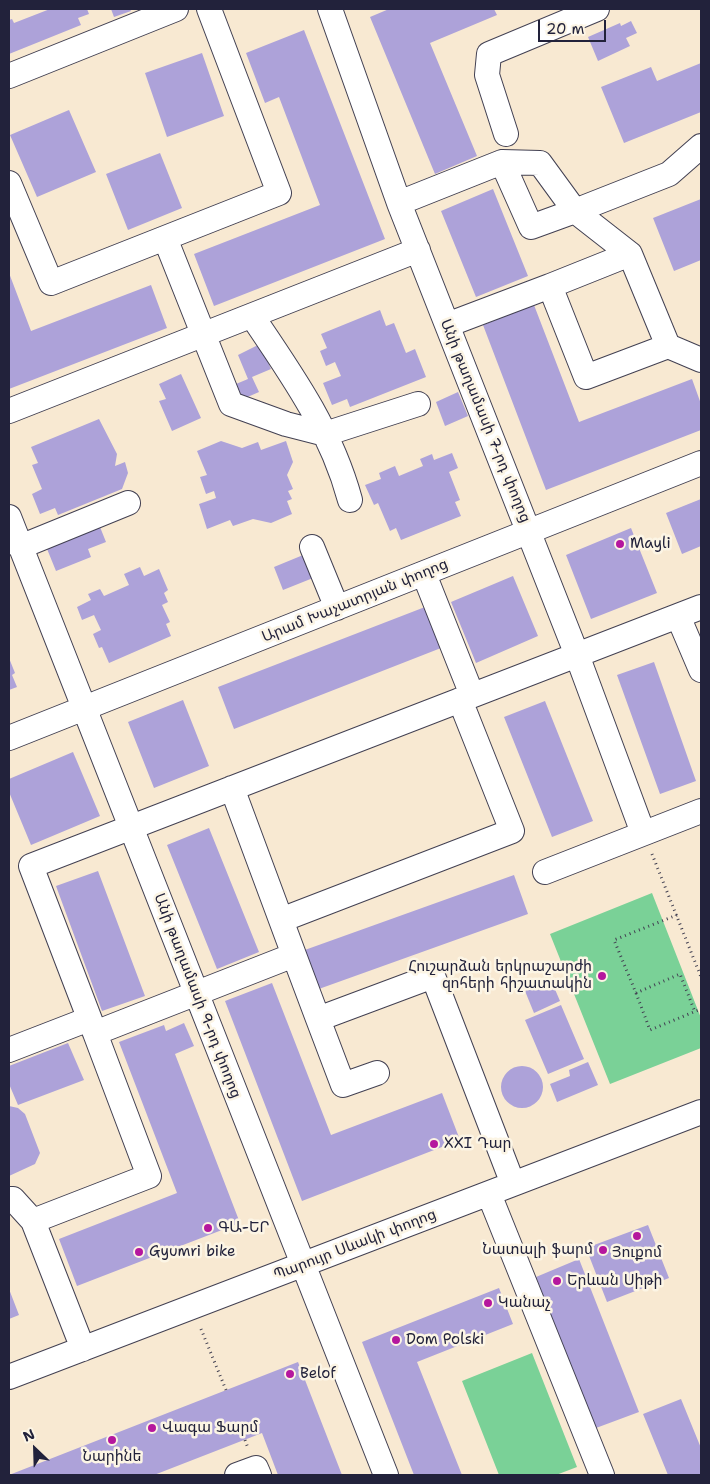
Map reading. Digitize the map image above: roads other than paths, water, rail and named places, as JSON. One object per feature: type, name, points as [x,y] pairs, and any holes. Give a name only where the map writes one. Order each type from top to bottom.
[{"type":"street","points":[[9,76],[176,9]]},
{"type":"street","points":[[9,183],[52,283],[279,193],[209,9]]},
{"type":"street","name":"Անի թաղամասի 7-րդ փողոց","points":[[330,9],[399,203],[529,531],[643,832]]},
{"type":"street","points":[[506,134],[487,74],[488,54],[546,18],[597,9]]},
{"type":"street","points":[[502,162],[530,227],[669,174],[701,146]]},
{"type":"street","points":[[399,203],[502,162],[540,163],[575,211],[630,254],[668,346]]},
{"type":"street","points":[[165,238],[231,404],[325,434],[418,404]]},
{"type":"street","points":[[9,411],[418,250]]},
{"type":"street","points":[[447,325],[630,254]]},
{"type":"street","points":[[550,286],[586,377],[668,346],[701,360]]},
{"type":"street","points":[[252,316],[306,395],[341,467],[350,500]]},
{"type":"street","name":"Արամ Խաչատրյան փողոց","points":[[9,738],[701,463]]},
{"type":"street","points":[[20,547],[128,503]]},
{"type":"street","name":"Անի թաղամասի 9-րդ փողոց","points":[[9,517],[386,1475]]},
{"type":"street","points":[[312,547],[337,608]]},
{"type":"street","points":[[281,920],[512,831],[424,574]]},
{"type":"street","points":[[33,1221],[149,1176],[31,866],[701,607]]},
{"type":"street","points":[[678,616],[701,670]]},
{"type":"street","points":[[232,788],[343,1085],[377,1073]]},
{"type":"street","points":[[545,872],[643,832],[701,811]]},
{"type":"street","points":[[9,1050],[196,994],[294,955]]},
{"type":"street","points":[[318,1019],[433,976],[513,1184]]},
{"type":"street","name":"Պարույր Սևակի փողոց","points":[[9,1378],[701,1112]]},
{"type":"street","points":[[490,1194],[602,1475]]},
{"type":"street","points":[[9,1200],[13,1199],[33,1221],[83,1349]]},
{"type":"street","points":[[237,1475],[256,1468],[259,1475]]},
{"type":"place","name":"Mayli","points":[[620,544]]},
{"type":"place","name":"Հուշարձան երկրաշարժի զոհերի հիշատակին","points":[[602,976]]},
{"type":"place","name":"XXI Դար","points":[[434,1144]]},
{"type":"place","name":"ԳԱ-ԵՐ","points":[[208,1228]]},
{"type":"place","name":"Յուքոմ","points":[[637,1236]]},
{"type":"place","name":"Նատալի ֆարմ","points":[[603,1250]]},
{"type":"place","name":"Gyumri bike","points":[[139,1252]]},
{"type":"place","name":"Երևան Սիթի","points":[[557,1281]]},
{"type":"place","name":"Կանաչ","points":[[488,1303]]},
{"type":"place","name":"Dom Polski","points":[[396,1340]]},
{"type":"place","name":"Belof","points":[[290,1374]]},
{"type":"place","name":"Վագա Ֆարմ","points":[[152,1428]]},
{"type":"place","name":"Նարինե","points":[[112,1440]]}]
